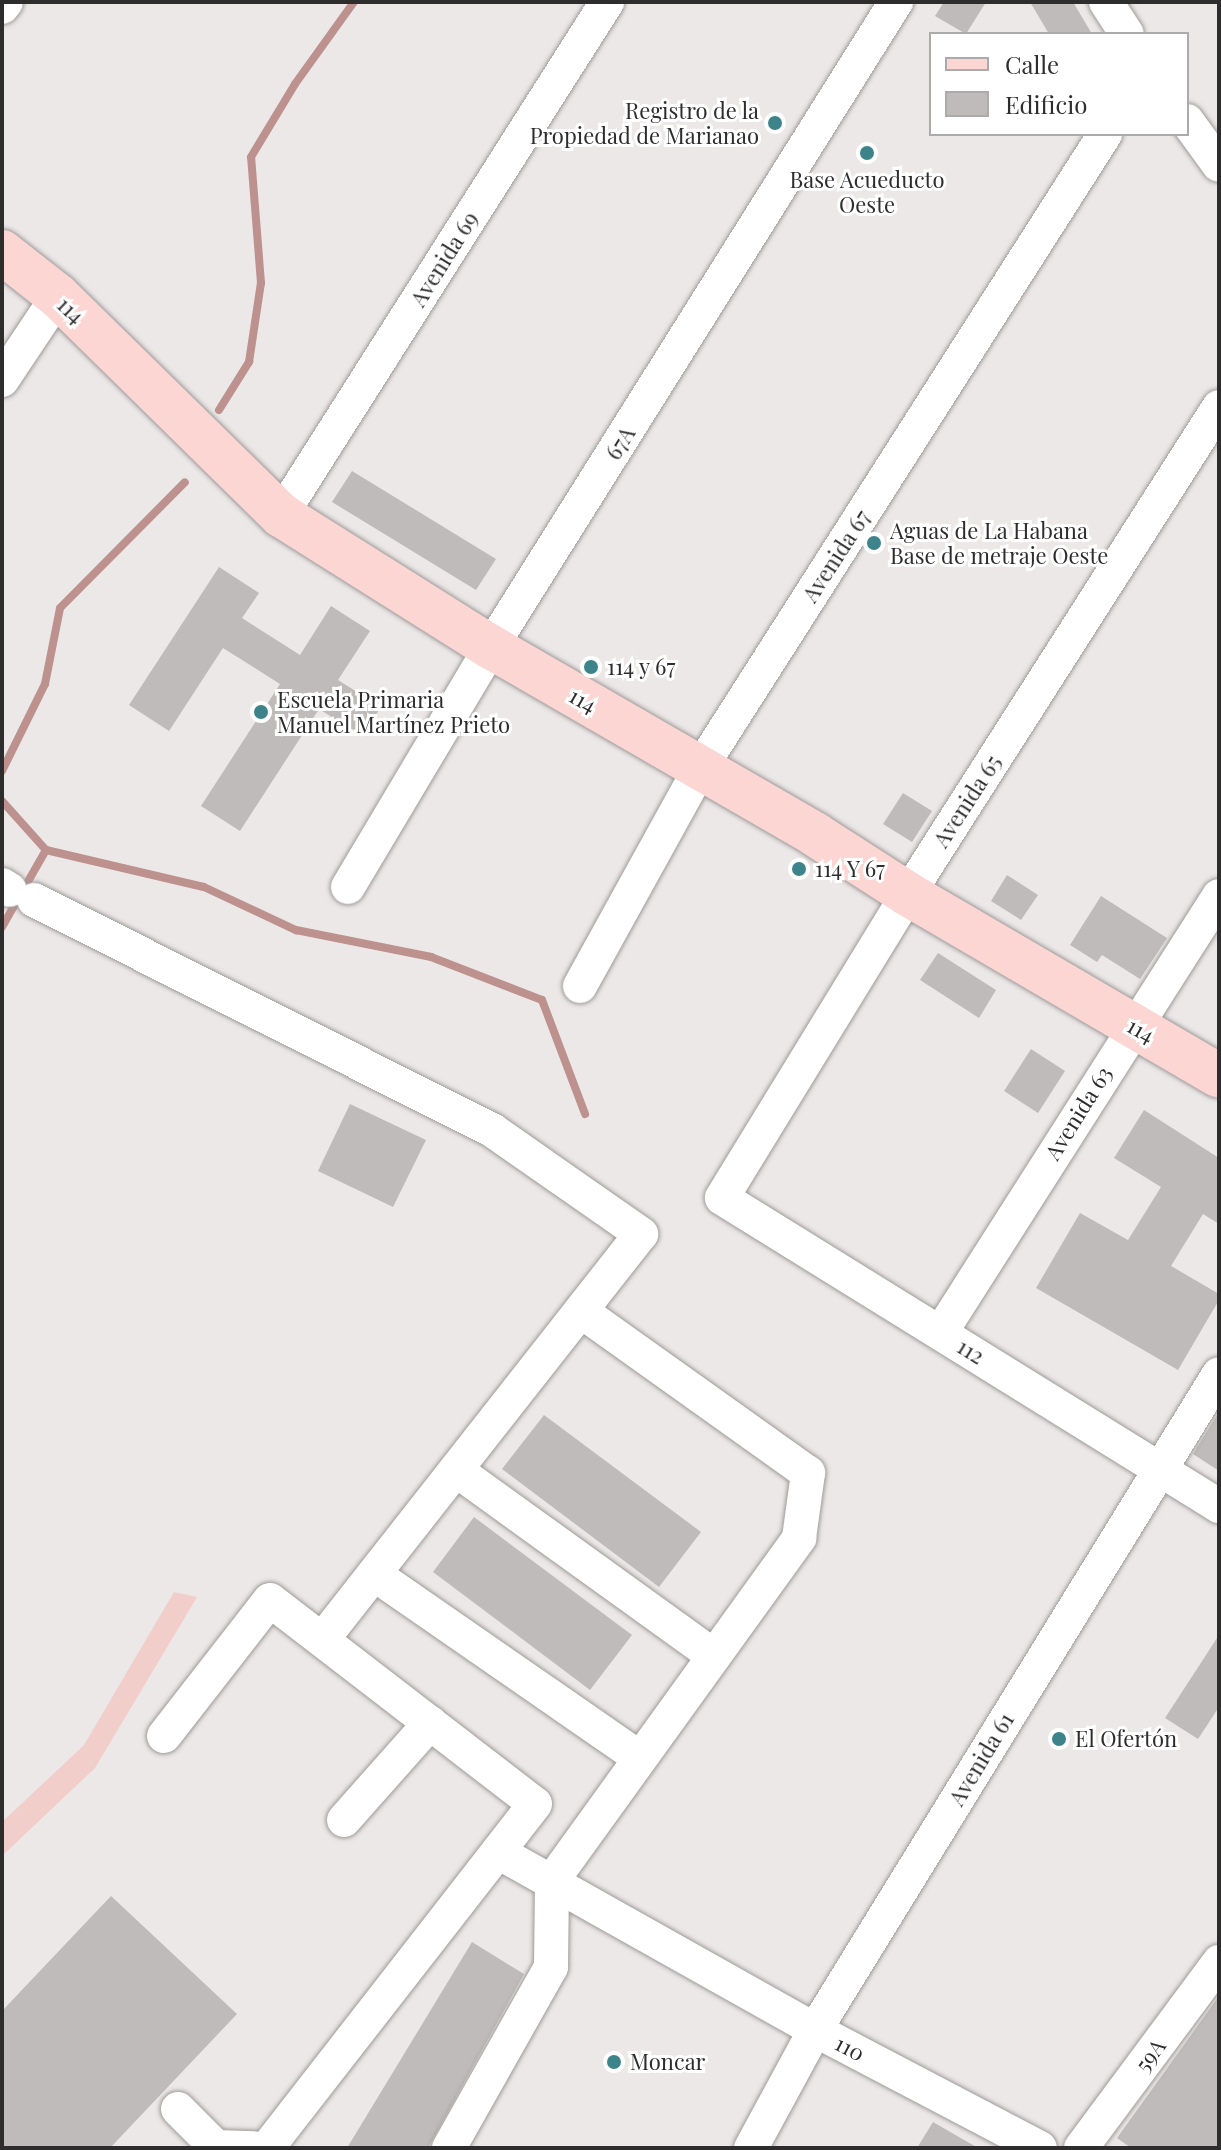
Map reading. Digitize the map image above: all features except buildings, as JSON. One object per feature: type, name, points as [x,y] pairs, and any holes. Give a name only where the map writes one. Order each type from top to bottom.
[{"type":"main road","name":"114","points":[[2,252],[58,296],[281,515],[491,647],[701,767],[908,894],[1219,1076]]},
{"type":"street","points":[[2,7],[6,2]]},
{"type":"street","name":"Avenida 69","points":[[281,515],[607,2]]},
{"type":"street","name":"67A","points":[[348,887],[491,647],[896,2]]},
{"type":"street","points":[[1106,2],[1126,32]]},
{"type":"street","points":[[1189,124],[1219,165]]},
{"type":"street","name":"Avenida 67","points":[[580,986],[701,767],[1104,136]]},
{"type":"street","points":[[2,380],[58,296]]},
{"type":"street","name":"Avenida 65","points":[[722,1198],[908,894],[1219,407]]},
{"type":"street","points":[[16,892],[492,1130],[641,1234],[322,1640]]},
{"type":"street","name":"Avenida 63","points":[[941,1332],[1133,1025],[1219,896]]},
{"type":"street","name":"112","points":[[722,1198],[1219,1506]]},
{"type":"street","points":[[449,2148],[551,1967],[552,1881],[799,1538],[808,1473],[581,1311]]},
{"type":"street","name":"Avenida 61","points":[[751,2148],[815,2030],[1219,1374]]},
{"type":"street","points":[[456,1470],[714,1656]]},
{"type":"street","points":[[374,1574],[640,1758]]},
{"type":"street","points":[[164,1736],[270,1600],[535,1804],[267,2148]]},
{"type":"street","points":[[344,1820],[430,1723]]},
{"type":"street","name":"110","points":[[498,1852],[815,2030],[1040,2148]]},
{"type":"street","name":"59A","points":[[1081,2148],[1219,1962]]},
{"type":"street","points":[[178,2109],[216,2148],[254,2148]]},
{"type":"shaded area","points":[[174,1592],[197,1597],[95,1768],[2,1856],[2,1822],[84,1745]]},
{"type":"waterway","points":[[219,410],[249,362],[261,283],[251,157],[295,84],[354,2]]},
{"type":"waterway","points":[[2,771],[45,684],[60,608],[185,482]]},
{"type":"waterway","points":[[2,801],[46,850],[204,887],[296,930],[431,957],[542,1000],[585,1114]]},
{"type":"waterway","points":[[2,927],[46,850]]},
{"type":"place","name":"Registro de la Propiedad de Marianao","points":[[775,123]]},
{"type":"place","name":"Base Acueducto Oeste","points":[[867,153]]},
{"type":"place","name":"Aguas de La Habana Base de metraje Oeste","points":[[874,543]]},
{"type":"place","name":"114 y 67","points":[[591,667]]},
{"type":"place","name":"Escuela Primaria Manuel Martínez Prieto","points":[[261,712]]},
{"type":"place","name":"114 Y 67","points":[[799,869]]},
{"type":"place","name":"El Ofertón","points":[[1059,1739]]},
{"type":"place","name":"Moncar","points":[[614,2062]]}]
